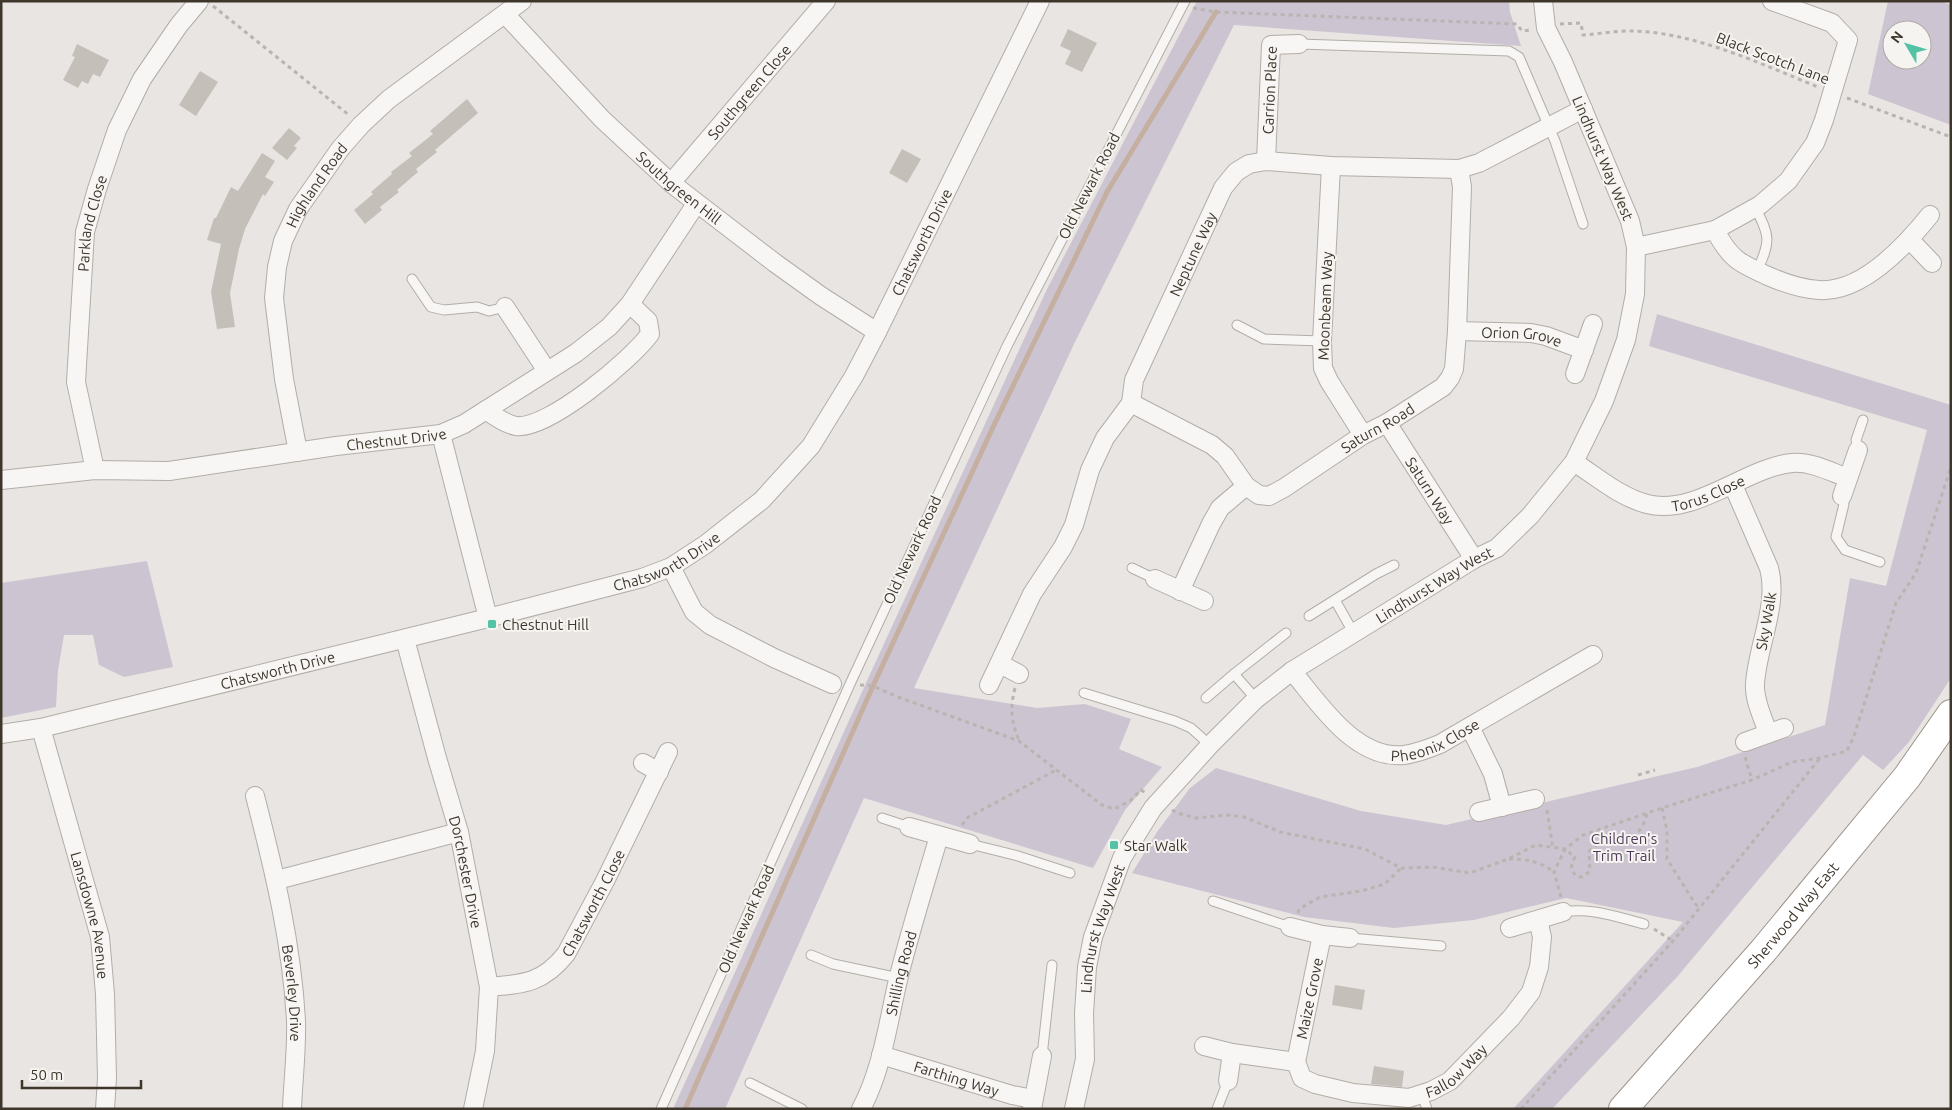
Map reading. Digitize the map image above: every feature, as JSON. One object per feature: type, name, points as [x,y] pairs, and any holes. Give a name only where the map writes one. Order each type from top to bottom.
[{"type":"highway","name":"Sherwood Way East","points":[[1624,1109],[1763,951],[1895,792],[1951,714]]},
{"type":"street","name":"Parkland Close","points":[[95,470],[76,382],[85,232],[97,188],[117,130],[142,79],[179,25],[199,1]]},
{"type":"street","name":"Highland Road","points":[[298,452],[284,380],[274,298],[276,267],[283,241],[298,209],[340,149],[389,98],[522,1]]},
{"type":"street","name":"Southgreen Close","points":[[671,183],[826,1]]},
{"type":"street","name":"Chatsworth Drive","points":[[1,734],[40,728],[405,639],[642,578],[671,567],[706,544],[755,505],[788,473],[811,446],[854,376],[877,332],[1040,1]]},
{"type":"street","name":"Lindhurst Way West","points":[[1074,1109],[1085,1059],[1084,1013],[1087,976],[1100,914],[1122,858],[1159,801],[1210,745],[1256,699],[1292,671],[1474,559],[1497,548],[1530,516],[1574,462],[1604,401],[1626,340],[1635,294],[1636,248],[1630,221],[1564,62],[1546,28],[1543,1]]},
{"type":"street","points":[[1636,248],[1715,230],[1755,207],[1788,181],[1814,143],[1824,120],[1848,40],[1832,23],[1772,1]]},
{"type":"street","name":"Southgreen Hill","points":[[506,14],[602,119],[671,183],[696,204],[821,296],[877,332]]},
{"type":"street","name":"Carrion Place","points":[[1266,161],[1271,45],[1299,44]]},
{"type":"street","name":"Neptune Way","points":[[989,685],[1032,594],[1063,547],[1070,532],[1090,470],[1105,438],[1131,403],[1134,380],[1223,188],[1236,172],[1250,164],[1266,161],[1331,166],[1459,169],[1479,163],[1583,109]]},
{"type":"street","name":"Moonbeam Way","points":[[1331,166],[1322,341],[1323,368],[1329,381],[1363,435]]},
{"type":"street","name":"Saturn Road","points":[[1246,486],[1259,495],[1269,496],[1363,435],[1443,387],[1450,378],[1454,369],[1457,331],[1462,187],[1459,169]]},
{"type":"street","name":"Chestnut Drive","points":[[1,480],[95,470],[169,472],[298,452],[441,434],[464,424],[576,354],[603,332],[630,304],[696,204]]},
{"type":"street","points":[[1715,230],[1725,249],[1733,257],[1757,271],[1803,288],[1822,291],[1847,287],[1910,240],[1930,215]]},
{"type":"street","points":[[1910,240],[1932,263]]},
{"type":"street","points":[[486,410],[500,419],[517,426],[531,424],[552,414],[587,392],[616,370],[641,346],[650,334],[648,321],[630,304]]},
{"type":"street","points":[[505,307],[547,371]]},
{"type":"street","name":"Orion Grove","points":[[1575,374],[1593,324]]},
{"type":"street","name":"Orion Grove","points":[[1457,331],[1531,333],[1546,336],[1584,350]]},
{"type":"street","points":[[1131,403],[1212,446],[1225,456],[1246,486],[1220,508],[1180,591]]},
{"type":"street","name":"Saturn Way","points":[[1387,422],[1474,559]]},
{"type":"street","points":[[441,434],[488,618]]},
{"type":"street","points":[[1842,496],[1858,450]]},
{"type":"street","name":"Torus Close","points":[[1574,462],[1626,495],[1647,504],[1663,507],[1683,504],[1776,466],[1794,462],[1813,465],[1848,478]]},
{"type":"street","name":"Sky Walk","points":[[1733,485],[1769,568],[1772,580],[1765,634],[1755,686],[1758,703],[1776,731],[1745,747]]},
{"type":"street","points":[[671,567],[694,612],[710,625],[774,658],[832,684]]},
{"type":"street","points":[[1155,579],[1204,601]]},
{"type":"street","name":"Dorchester Drive","points":[[405,639],[459,832],[489,986],[485,1051],[473,1109]]},
{"type":"street","name":"Pheonix Close","points":[[1292,671],[1336,723],[1353,739],[1370,748],[1388,754],[1402,755],[1421,752],[1470,727],[1593,655]]},
{"type":"street","points":[[1000,664],[1019,674]]},
{"type":"street","points":[[1470,727],[1494,774],[1502,807]]},
{"type":"street","name":"Lansdowne Avenue","points":[[40,728],[100,937],[105,994],[107,1078],[105,1109]]},
{"type":"street","name":"Chatsworth Close","points":[[489,986],[515,984],[540,978],[558,964],[566,954],[605,882],[668,752]]},
{"type":"street","points":[[642,763],[659,772]]},
{"type":"street","name":"Beverley Drive","points":[[256,796],[277,880],[287,934],[296,1022],[292,1109]]},
{"type":"street","points":[[1479,812],[1541,802]]},
{"type":"street","points":[[909,827],[955,840]]},
{"type":"street","points":[[277,880],[459,832]]},
{"type":"street","name":"Shilling Road","points":[[861,1109],[881,1055],[899,978],[955,840]]},
{"type":"street","points":[[1510,928],[1563,912]]},
{"type":"street","name":"Fallow Way","points":[[1296,1062],[1302,1078],[1352,1101],[1409,1098],[1424,1102],[1450,1081],[1511,1018],[1531,992],[1540,960],[1542,937],[1538,920]]},
{"type":"street","points":[[1290,927],[1322,935],[1350,938]]},
{"type":"street","name":"Maize Grove","points":[[1296,1062],[1322,935]]},
{"type":"street","points":[[1204,1046],[1232,1053],[1296,1062]]},
{"type":"street","points":[[1228,1081],[1232,1053]]},
{"type":"street","name":"Farthing Way","points":[[881,1055],[1012,1095],[1032,1104]]},
{"type":"street","points":[[1032,1104],[1042,1056]]},
{"type":"lane","name":"Old Newark Road","points":[[662,1109],[850,684],[1007,346],[1183,4]]},
{"type":"lane","points":[[1299,44],[1509,51],[1519,57],[1555,141],[1583,224]]},
{"type":"lane","points":[[1755,207],[1768,238],[1765,254],[1757,271]]},
{"type":"lane","points":[[412,279],[432,307],[444,310],[477,307],[489,310],[505,307]]},
{"type":"lane","points":[[1237,325],[1264,339],[1322,341]]},
{"type":"lane","points":[[1858,450],[1856,440],[1863,420]]},
{"type":"lane","points":[[1842,496],[1844,504],[1836,537],[1845,550],[1880,562]]},
{"type":"lane","points":[[1309,616],[1376,574],[1394,565]]},
{"type":"lane","points":[[1132,568],[1155,579]]},
{"type":"lane","points":[[1335,600],[1353,632]]},
{"type":"lane","points":[[1206,698],[1286,633]]},
{"type":"lane","points":[[1234,674],[1256,699]]},
{"type":"lane","points":[[1084,693],[1175,720],[1191,728],[1210,745]]},
{"type":"lane","points":[[882,818],[909,827]]},
{"type":"lane","points":[[955,840],[1018,856],[1070,873]]},
{"type":"lane","points":[[1213,901],[1290,927]]},
{"type":"lane","points":[[1563,912],[1578,909],[1600,912],[1644,924]]},
{"type":"lane","points":[[1350,938],[1441,946]]},
{"type":"lane","points":[[811,955],[833,964],[899,978]]},
{"type":"lane","points":[[1042,1056],[1052,965]]},
{"type":"lane","points":[[1217,1109],[1228,1081]]},
{"type":"lane","points":[[750,1083],[802,1109]]},
{"type":"path","points":[[207,1],[361,125]]},
{"type":"path","name":"Black Scotch Lane","points":[[1183,4],[1216,12],[1517,24],[1522,31],[1546,28],[1563,23],[1581,23],[1583,35],[1630,31],[1672,36],[1727,50],[1832,93]]},
{"type":"path","points":[[1832,93],[1951,137]]},
{"type":"path","points":[[1563,912],[1554,872],[1565,849],[1583,835],[1752,780],[1792,762],[1820,758],[1847,751],[1854,736],[1896,603],[1916,573],[1951,467]]},
{"type":"path","points":[[1019,674],[1011,703],[1012,724],[1019,741]]},
{"type":"path","points":[[850,684],[873,686],[1019,741],[1102,806],[1114,808],[1130,801],[1141,790],[1177,813],[1196,818],[1227,815],[1244,817],[1280,832],[1365,849],[1402,868],[1433,867],[1470,873],[1536,846],[1565,849],[1575,857],[1571,866],[1572,870],[1578,877],[1582,877],[1590,870],[1589,852],[1594,846],[1605,842],[1619,843],[1634,837],[1645,824],[1647,813]]},
{"type":"path","points":[[1745,747],[1752,780]]},
{"type":"path","points":[[1521,1109],[1673,941],[1820,758]]},
{"type":"path","points":[[955,840],[958,831],[967,818],[1056,770]]},
{"type":"path","points":[[1638,775],[1655,770]]},
{"type":"path","points":[[1541,802],[1553,848]]},
{"type":"path","points":[[1662,808],[1667,830],[1667,859],[1699,908]]},
{"type":"path","points":[[1508,859],[1527,859],[1544,864],[1554,872]]},
{"type":"path","points":[[1290,927],[1300,909],[1320,897],[1361,891],[1385,884],[1402,868]]},
{"type":"path","points":[[1644,924],[1673,941]]},
{"type":"green space","points":[[1197,1],[1509,1],[1510,12],[1521,46],[1234,25],[1074,344],[914,688],[1037,708],[1085,704],[1131,719],[1119,749],[1162,767],[1125,810],[1093,868],[864,798],[725,1109],[673,1109],[1047,289]]},
{"type":"green space","points":[[1888,1],[1940,1],[1951,5],[1951,125],[1868,94],[1882,29],[1882,70],[1932,70],[1932,20],[1884,20]]},
{"type":"green space","name":"Children's Trim Trail","points":[[1657,314],[1951,405],[1951,678],[1909,742],[1883,770],[1863,755],[1677,977],[1552,1109],[1513,1109],[1683,922],[1566,898],[1474,920],[1394,928],[1304,917],[1132,873],[1157,832],[1190,788],[1216,768],[1361,811],[1446,825],[1697,767],[1825,725],[1850,578],[1886,586],[1927,430],[1649,346]]},
{"type":"green space","points":[[147,561],[173,667],[124,677],[99,665],[93,635],[64,635],[58,670],[56,707],[1,718],[1,583]]},
{"type":"building","points":[[1068,29],[1097,43],[1082,72],[1065,64],[1071,51],[1060,46]]},
{"type":"building","points":[[77,44],[109,60],[100,77],[93,74],[88,84],[82,81],[78,88],[63,80],[75,57],[72,56]]},
{"type":"building","points":[[200,71],[218,82],[196,116],[179,105]]},
{"type":"building","points":[[467,99],[478,113],[435,150],[437,152],[416,169],[418,172],[397,190],[399,192],[380,207],[382,210],[365,224],[354,210],[373,194],[371,192],[392,174],[391,172],[412,156],[409,153],[433,134],[430,131]]},
{"type":"building","points":[[289,128],[301,138],[294,146],[297,148],[287,160],[272,148]]},
{"type":"building","points":[[902,149],[921,159],[907,183],[889,173]]},
{"type":"building","points":[[262,153],[275,161],[265,177],[274,182],[265,196],[263,194],[245,229],[239,249],[230,293],[235,327],[217,329],[211,292],[221,244],[207,240],[214,218],[216,218],[231,187],[238,191]]},
{"type":"building","points":[[1335,985],[1365,990],[1362,1010],[1332,1005]]},
{"type":"building","points":[[1374,1066],[1404,1071],[1402,1087],[1371,1084]]},
{"type":"waterway","points":[[685,1109],[873,686],[994,425],[1107,192],[1216,12]]},
{"type":"place","name":"Chestnut Hill","points":[[492,624]]},
{"type":"place","name":"Star Walk","points":[[1114,845]]}]
